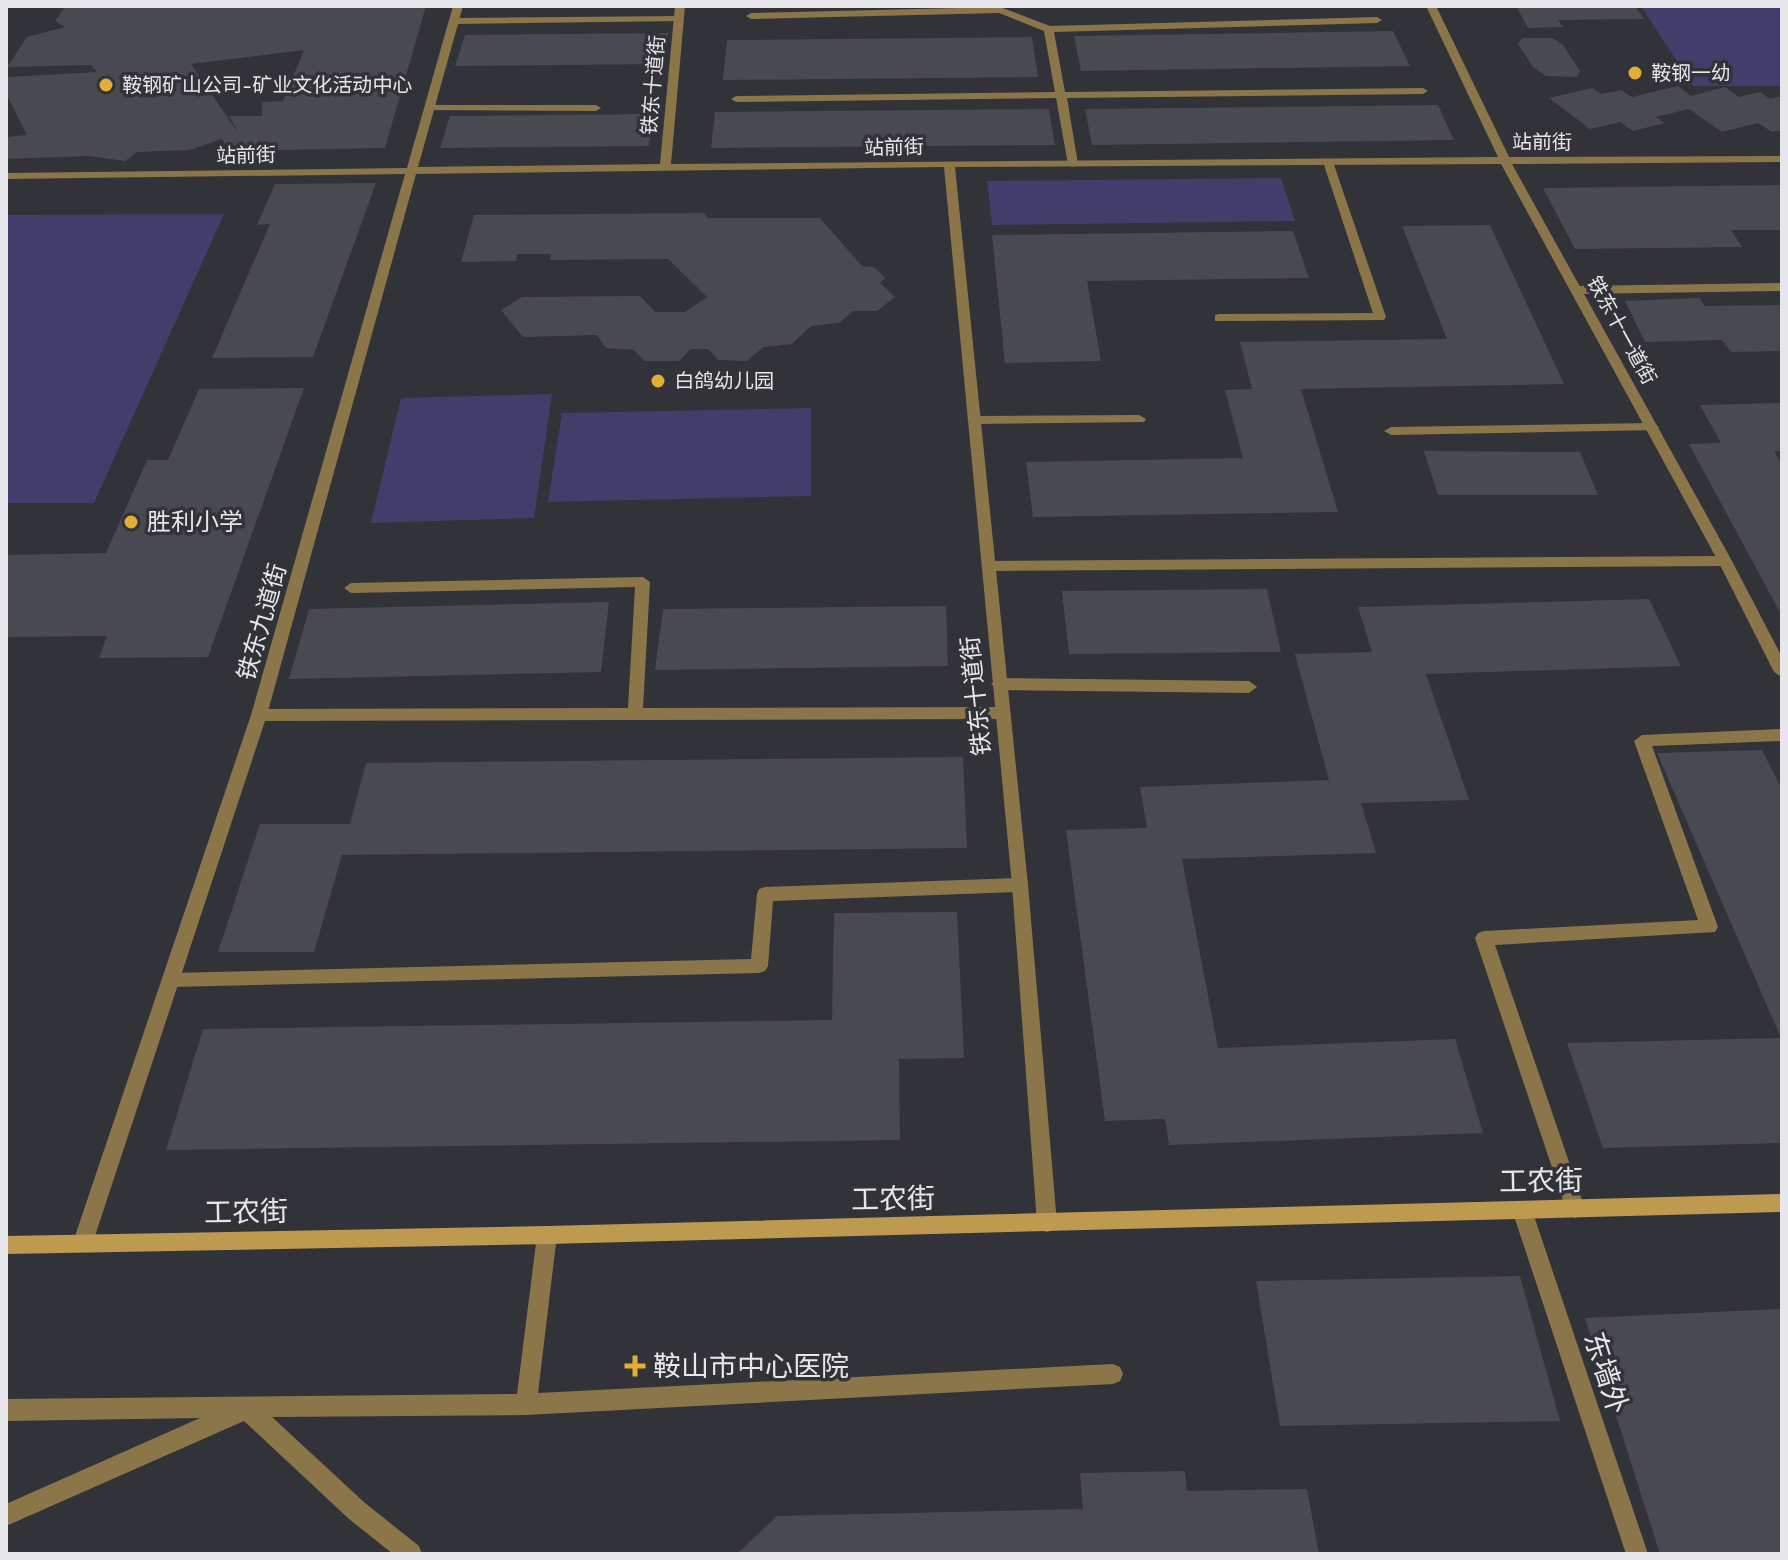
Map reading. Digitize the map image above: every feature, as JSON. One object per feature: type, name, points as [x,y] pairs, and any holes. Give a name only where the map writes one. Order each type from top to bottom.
[{"type":"street","name":"铁东十道街","points":[[665,167],[680,6]]},
{"type":"street","name":"铁东十一道街","points":[[1431,6],[1505,161],[1725,561],[1782,672]]},
{"type":"street","points":[[751,16],[1000,8],[1049,29],[1377,20]]},
{"type":"street","points":[[456,14],[679,19]]},
{"type":"street","name":"铁东九道街","points":[[83,1242],[259,715],[456,14]]},
{"type":"street","points":[[1049,29],[1073,164]]},
{"type":"street","points":[[736,99],[1423,91]]},
{"type":"street","points":[[430,108],[596,108]]},
{"type":"street","name":"站前街","points":[[6,176],[949,164],[1782,159]]},
{"type":"street","points":[[1219,318],[1380,317],[1328,162]]},
{"type":"street","name":"铁东十道街","points":[[949,164],[1020,885],[1047,1223]]},
{"type":"street","points":[[1576,290],[1782,287]]},
{"type":"street","points":[[974,420],[1139,419]]},
{"type":"street","points":[[1391,431],[1652,427]]},
{"type":"street","points":[[988,566],[1725,561]]},
{"type":"street","points":[[351,588],[643,582],[635,713]]},
{"type":"street","points":[[999,684],[1249,687]]},
{"type":"street","points":[[259,715],[1002,713]]},
{"type":"street","points":[[1575,1209],[1484,938],[1709,927],[1642,741],[1782,735]]},
{"type":"street","points":[[171,980],[759,966],[765,894],[1020,885]]},
{"type":"street","name":"工农街","points":[[6,1245],[547,1235],[1782,1203]]},
{"type":"street","name":"东墙外","points":[[1522,1210],[1637,1554]]},
{"type":"street","points":[[526,1404],[547,1235]]},
{"type":"street","points":[[6,1410],[526,1404],[1113,1374]]},
{"type":"street","points":[[6,1515],[247,1409]]},
{"type":"street","points":[[247,1409],[357,1511],[411,1554]]},
{"type":"shaded area","points":[[1641,6],[1778,6],[1782,11],[1782,86],[1693,86]]},
{"type":"shaded area","points":[[1281,178],[1295,221],[992,225],[987,181]]},
{"type":"shaded area","points":[[224,214],[94,503],[6,503],[6,215]]},
{"type":"shaded area","points":[[552,394],[534,518],[371,523],[401,398]]},
{"type":"shaded area","points":[[811,408],[811,496],[548,502],[562,413]]},
{"type":"building","name":"鞍钢矿山公司-矿业文化活动中心","points":[[66,6],[426,6],[385,148],[229,151],[222,139],[189,150],[137,152],[125,161],[88,156],[6,159],[6,137],[27,135],[6,93],[6,77],[97,72],[91,65],[7,67],[27,37],[65,27],[55,21]],"holes":[[[304,50],[283,101],[262,102],[262,116],[229,116],[239,134],[191,64]]]},
{"type":"building","points":[[1516,6],[1635,6],[1644,19],[1558,20],[1563,27],[1528,28]]},
{"type":"building","points":[[1393,31],[1410,66],[1081,71],[1074,36]]},
{"type":"building","points":[[668,33],[663,64],[455,66],[465,35]]},
{"type":"building","points":[[1032,37],[1038,77],[723,80],[727,40]]},
{"type":"building","points":[[1522,38],[1552,38],[1563,45],[1580,71],[1577,77],[1546,76],[1533,67],[1518,44]]},
{"type":"building","points":[[1678,86],[1691,96],[1725,87],[1739,97],[1760,92],[1770,99],[1782,96],[1782,130],[1772,132],[1758,123],[1722,132],[1689,109],[1655,117],[1665,123],[1633,131],[1620,122],[1590,129],[1549,98],[1592,88],[1601,94],[1621,90],[1632,97]]},
{"type":"building","points":[[1438,105],[1454,140],[1092,145],[1085,109]]},
{"type":"building","points":[[1049,109],[1055,145],[711,148],[715,112]]},
{"type":"building","points":[[654,114],[649,146],[440,148],[450,116]]},
{"type":"building","points":[[376,183],[313,357],[212,358],[270,224],[257,225],[275,184]]},
{"type":"building","points":[[1782,185],[1782,230],[1731,230],[1742,247],[1575,249],[1543,188]]},
{"type":"building","points":[[704,213],[708,218],[820,218],[862,266],[874,267],[885,278],[880,283],[895,297],[877,311],[853,311],[839,323],[811,326],[792,344],[763,347],[747,361],[718,360],[708,349],[691,349],[679,361],[644,361],[634,350],[606,348],[597,335],[523,337],[501,310],[522,297],[640,296],[655,312],[685,312],[707,297],[668,259],[550,260],[551,254],[517,254],[516,261],[461,262],[474,215]]},
{"type":"building","points":[[1490,225],[1564,384],[1301,389],[1338,512],[1033,517],[1026,462],[1243,458],[1225,390],[1252,389],[1240,342],[1447,339],[1402,226]]},
{"type":"building","points":[[1293,231],[1309,278],[1087,281],[1101,361],[1005,363],[992,235]]},
{"type":"building","points":[[1700,298],[1704,306],[1782,305],[1782,351],[1731,352],[1722,340],[1645,342],[1625,301]]},
{"type":"building","points":[[304,388],[208,657],[99,658],[107,636],[6,637],[6,555],[106,553],[147,460],[168,460],[199,389]]},
{"type":"building","points":[[1782,403],[1782,451],[1774,451],[1782,465],[1782,616],[1689,444],[1721,443],[1700,405]]},
{"type":"building","points":[[1424,451],[1580,452],[1598,495],[1438,495]]},
{"type":"building","points":[[1267,589],[1281,652],[1069,654],[1062,591]]},
{"type":"building","points":[[1649,599],[1681,666],[1426,674],[1469,800],[1361,803],[1376,853],[1182,859],[1218,1048],[1455,1039],[1483,1133],[1169,1145],[1165,1119],[1105,1121],[1066,830],[1147,828],[1140,787],[1329,780],[1295,654],[1372,652],[1358,607]]},
{"type":"building","points":[[609,602],[601,672],[289,679],[309,609]]},
{"type":"building","points":[[946,606],[948,666],[655,670],[663,609]]},
{"type":"building","points":[[1762,750],[1782,790],[1782,1143],[1603,1148],[1567,1043],[1781,1038],[1657,753]]},
{"type":"building","points":[[963,757],[967,848],[342,855],[314,952],[218,952],[260,824],[350,824],[366,763]]},
{"type":"building","points":[[957,912],[964,1058],[899,1059],[900,1140],[166,1150],[203,1029],[832,1020],[834,913]]},
{"type":"building","points":[[1520,1276],[1560,1421],[1280,1426],[1256,1281]]},
{"type":"building","points":[[1782,1309],[1782,1554],[1660,1554],[1585,1318]]},
{"type":"building","points":[[1185,1471],[1187,1491],[1307,1489],[1319,1554],[737,1554],[777,1516],[1083,1509],[1080,1473]]},
{"type":"place","name":"鞍钢一幼","points":[[1635,73]]},
{"type":"place","name":"鞍钢矿山公司-矿业文化活动中心","points":[[106,85]]},
{"type":"place","name":"白鸽幼儿园","points":[[658,381]]},
{"type":"place","name":"胜利小学","points":[[131,522]]},
{"type":"place","name":"鞍山市中心医院","points":[[635,1366]]}]
